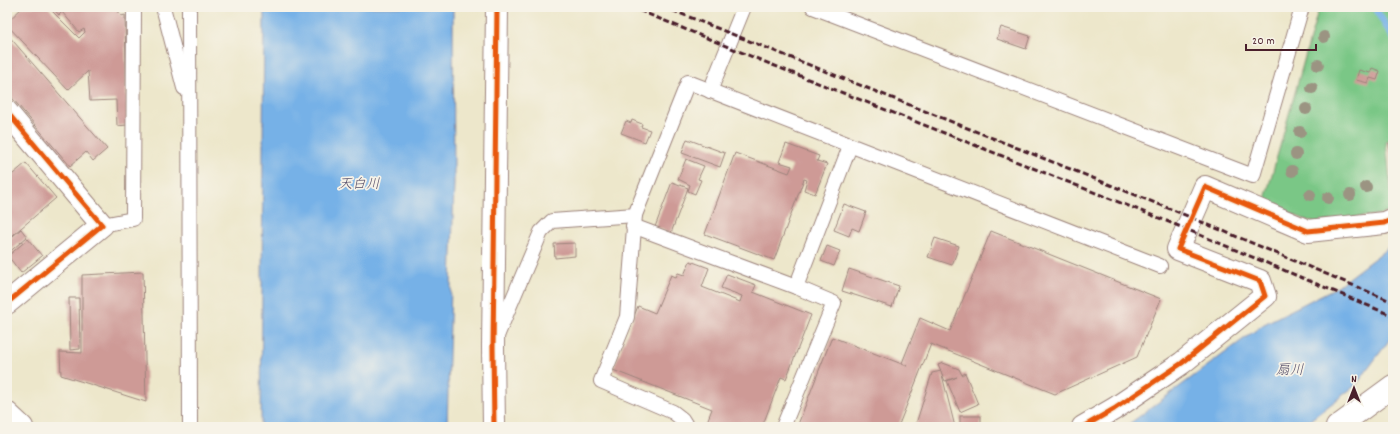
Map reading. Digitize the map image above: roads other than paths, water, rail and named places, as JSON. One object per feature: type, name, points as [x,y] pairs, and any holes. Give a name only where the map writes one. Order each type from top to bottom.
[{"type":"main road","points":[[494,427],[493,347],[497,7]]},
{"type":"main road","points":[[7,112],[102,225],[7,303]]},
{"type":"main road","points":[[1083,427],[1114,409],[1182,363],[1265,296],[1260,281],[1178,250],[1205,187],[1308,230],[1384,223],[1393,219]]},
{"type":"main road","points":[[1337,427],[1393,386]]},
{"type":"main road","points":[[7,413],[22,427]]},
{"type":"lane","points":[[102,225],[133,219],[134,7]]},
{"type":"lane","points":[[163,7],[190,108]]},
{"type":"lane","points":[[189,7],[190,427]]},
{"type":"lane","points":[[710,91],[744,7]]},
{"type":"lane","points":[[813,7],[1253,176],[1302,7]]},
{"type":"lane","points":[[687,427],[682,419],[673,412],[601,381],[627,317],[634,220],[688,82],[1160,266]]},
{"type":"lane","points":[[796,287],[850,146]]},
{"type":"lane","points":[[493,347],[541,232],[552,221],[634,220],[834,303],[783,427]]},
{"type":"water","name":"天白川","points":[[264,7],[453,7],[454,183],[447,427],[261,427]]},
{"type":"water","name":"扇川","points":[[1393,244],[1393,335],[1356,385],[1301,427],[1125,427],[1264,324],[1335,288]]},
{"type":"waterway","points":[[1374,7],[1393,37]]},
{"type":"railway","points":[[631,7],[770,64],[1169,222],[1393,316]]},
{"type":"railway","points":[[664,7],[1173,210],[1393,302]]}]
